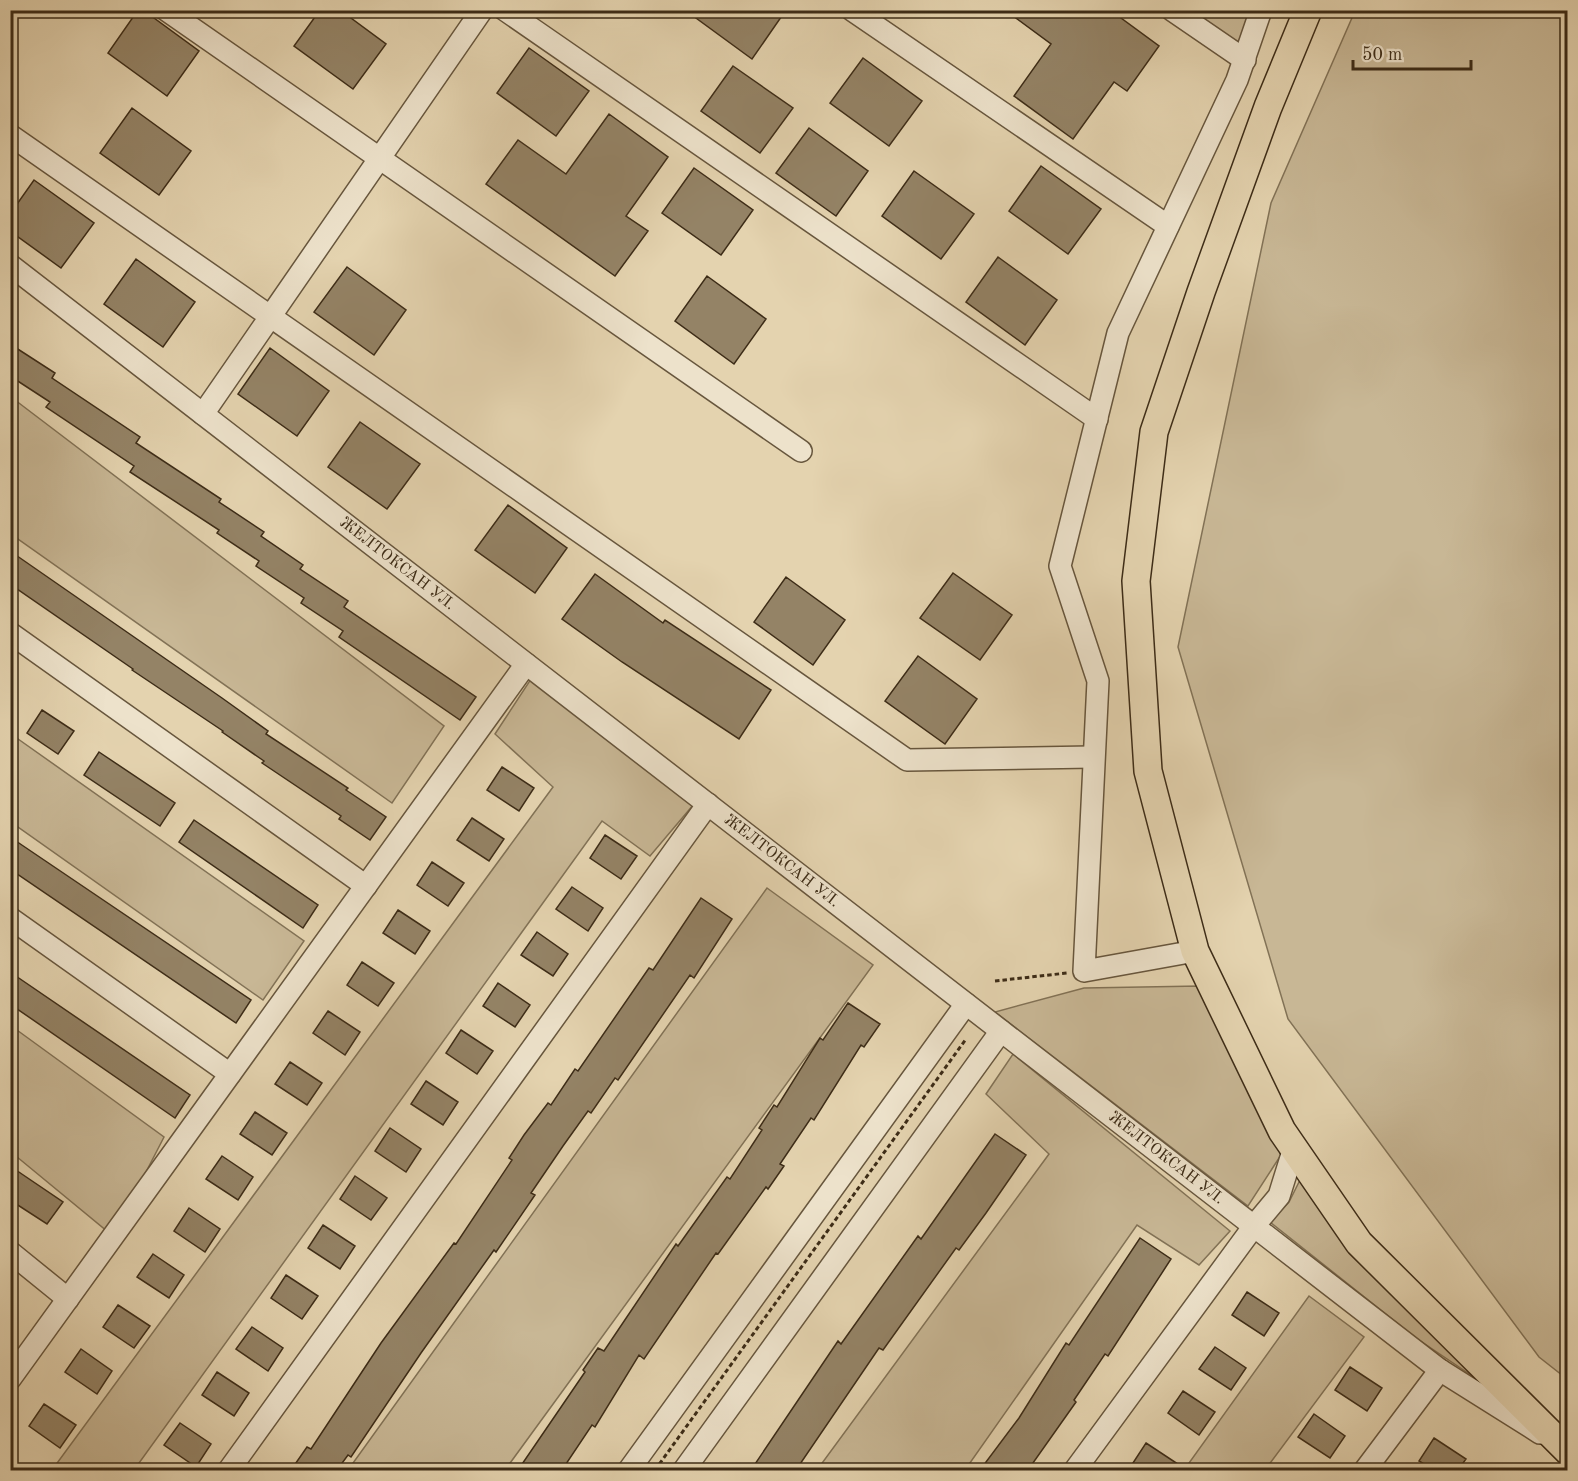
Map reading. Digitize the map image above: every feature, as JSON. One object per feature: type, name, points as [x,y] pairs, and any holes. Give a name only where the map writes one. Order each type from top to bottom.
[{"type":"main road","points":[[1308,10],[1268,107],[1216,248],[1154,432],[1136,581],[1148,771],[1195,951],[1282,1131],[1359,1243],[1564,1449]]},
{"type":"street","points":[[166,10],[801,451]]},
{"type":"street","points":[[203,414],[482,10]]},
{"type":"street","points":[[506,10],[1096,419]]},
{"type":"street","points":[[852,10],[1168,226]]},
{"type":"street","points":[[1172,10],[1245,60]]},
{"type":"street","points":[[1195,951],[1084,971],[1092,757],[1098,681],[1060,566],[1118,333],[1245,60],[1261,10]]},
{"type":"street","points":[[10,135],[907,760],[1092,757]]},
{"type":"street","name":"ЖЕЛТОКСАН УЛ.","points":[[10,265],[1440,1370],[1564,1449]]},
{"type":"street","points":[[10,633],[366,886]]},
{"type":"street","points":[[10,1379],[526,664]]},
{"type":"street","points":[[229,1470],[708,804]]},
{"type":"street","points":[[10,918],[230,1074]]},
{"type":"street","points":[[629,1470],[966,1004]]},
{"type":"street","points":[[684,1470],[1001,1031]]},
{"type":"street","points":[[1075,1470],[1254,1226],[1279,1196],[1294,1148]]},
{"type":"street","points":[[10,1252],[68,1299]]},
{"type":"street","points":[[1365,1470],[1440,1370]]},
{"type":"path","points":[[994,981],[1084,971]]},
{"type":"path","points":[[655,1470],[966,1039]]},
{"type":"path","points":[[902,1092],[919,1105]]},
{"type":"path","points":[[819,1207],[836,1219]]},
{"type":"path","points":[[735,1324],[752,1336]]},
{"type":"path","points":[[656,1433],[673,1446]]},
{"type":"shaded area","points":[[1192,11],[1253,11],[1242,45]]},
{"type":"shaded area","points":[[1355,11],[1567,11],[1567,1379],[1539,1357],[1288,1019],[1178,647],[1271,203]]},
{"type":"shaded area","points":[[11,397],[444,726],[392,803],[11,534]]},
{"type":"shaded area","points":[[531,679],[694,804],[650,856],[602,821],[134,1470],[52,1470],[553,787],[495,734]]},
{"type":"shaded area","points":[[11,734],[304,941],[263,1000],[11,822]]},
{"type":"shaded area","points":[[767,888],[873,965],[505,1470],[348,1470]]},
{"type":"shaded area","points":[[1200,986],[1281,1155],[1248,1206],[995,1012],[1084,988]]},
{"type":"shaded area","points":[[10,1025],[164,1137],[113,1236],[11,1152]]},
{"type":"shaded area","points":[[1013,1054],[1230,1231],[1199,1265],[1137,1225],[965,1470],[817,1470],[1049,1154],[986,1094]]},
{"type":"shaded area","points":[[1301,1178],[1502,1396],[1416,1338],[1270,1222],[1289,1202]]},
{"type":"shaded area","points":[[1309,1296],[1364,1337],[1265,1470],[1184,1470]]},
{"type":"building","points":[[138,10],[143,10],[199,51],[167,96],[108,53]]},
{"type":"building","points":[[320,10],[340,10],[386,44],[353,89],[294,46]]},
{"type":"building","points":[[685,10],[786,10],[752,59]]},
{"type":"building","points":[[1005,10],[1110,10],[1159,46],[1127,91],[1114,82],[1073,139],[1014,96],[1051,44]]},
{"type":"building","points":[[529,48],[589,91],[556,136],[497,93]]},
{"type":"building","points":[[863,58],[922,101],[889,146],[830,103]]},
{"type":"building","points":[[733,66],[793,108],[760,153],[701,111]]},
{"type":"building","points":[[132,108],[191,151],[159,195],[100,153]]},
{"type":"building","points":[[609,114],[668,157],[626,216],[648,231],[615,276],[486,184],[518,140],[566,174]]},
{"type":"building","points":[[809,128],[868,171],[836,216],[776,173]]},
{"type":"building","points":[[1041,166],[1101,209],[1068,254],[1009,211]]},
{"type":"building","points":[[694,168],[753,210],[721,255],[662,213]]},
{"type":"building","points":[[914,171],[974,214],[941,259],[882,216]]},
{"type":"building","points":[[34,180],[94,223],[61,268],[10,231],[10,214]]},
{"type":"building","points":[[998,257],[1057,300],[1025,345],[966,302]]},
{"type":"building","points":[[136,259],[195,302],[163,347],[104,304]]},
{"type":"building","points":[[347,267],[406,310],[374,355],[314,312]]},
{"type":"building","points":[[707,276],[766,319],[734,364],[675,321]]},
{"type":"building","points":[[10,344],[55,373],[52,378],[140,437],[136,443],[221,499],[219,502],[264,532],[261,536],[303,565],[300,569],[348,601],[344,607],[476,697],[460,720],[339,637],[343,631],[301,603],[304,598],[256,566],[259,561],[217,533],[219,530],[130,472],[134,466],[46,407],[50,402],[10,376]]},
{"type":"building","points":[[270,348],[329,391],[297,436],[238,394]]},
{"type":"building","points":[[360,422],[420,464],[387,509],[328,467]]},
{"type":"building","points":[[508,505],[567,548],[535,593],[475,550]]},
{"type":"building","points":[[10,551],[222,698],[268,731],[266,734],[348,788],[346,790],[386,817],[370,840],[339,819],[341,816],[262,763],[264,761],[223,731],[10,584]]},
{"type":"building","points":[[953,573],[1012,615],[980,660],[920,618]]},
{"type":"building","points":[[595,574],[663,623],[665,620],[771,690],[739,739],[622,662],[562,619]]},
{"type":"building","points":[[786,577],[845,620],[813,665],[754,622]]},
{"type":"building","points":[[918,656],[977,699],[945,744],[885,701]]},
{"type":"building","points":[[42,710],[74,731],[58,754],[27,733]]},
{"type":"building","points":[[99,752],[175,803],[160,826],[84,775]]},
{"type":"building","points":[[502,767],[534,788],[519,811],[487,790]]},
{"type":"building","points":[[472,818],[504,839],[489,861],[457,840]]},
{"type":"building","points":[[194,820],[318,905],[303,928],[179,842]]},
{"type":"building","points":[[605,835],[637,856],[621,879],[590,858]]},
{"type":"building","points":[[10,837],[251,1000],[236,1023],[10,869]]},
{"type":"building","points":[[432,862],[464,883],[448,906],[417,885]]},
{"type":"building","points":[[572,887],[603,908],[588,931],[556,909]]},
{"type":"building","points":[[701,898],[732,919],[694,978],[690,975],[618,1080],[615,1078],[591,1113],[588,1111],[563,1146],[531,1193],[535,1195],[421,1353],[351,1457],[348,1455],[337,1470],[291,1470],[307,1447],[311,1449],[381,1343],[454,1243],[456,1244],[512,1160],[509,1158],[524,1135],[548,1103],[551,1105],[575,1069],[578,1071],[649,968],[653,970]]},
{"type":"building","points":[[398,910],[430,931],[415,954],[383,933]]},
{"type":"building","points":[[537,932],[568,954],[553,976],[521,955]]},
{"type":"building","points":[[362,962],[394,983],[378,1006],[347,985]]},
{"type":"building","points":[[10,972],[190,1095],[175,1118],[10,1004]]},
{"type":"building","points":[[498,983],[530,1005],[515,1027],[483,1006]]},
{"type":"building","points":[[848,1003],[880,1024],[864,1047],[861,1045],[814,1120],[811,1118],[780,1164],[784,1166],[768,1189],[766,1187],[718,1254],[716,1253],[644,1359],[639,1355],[595,1427],[592,1425],[562,1470],[518,1470],[585,1372],[583,1370],[598,1348],[604,1351],[676,1244],[678,1246],[727,1177],[730,1179],[762,1130],[759,1128],[774,1105],[777,1107],[820,1038],[823,1040]]},
{"type":"building","points":[[328,1011],[360,1032],[345,1055],[313,1033]]},
{"type":"building","points":[[461,1030],[493,1051],[477,1074],[446,1053]]},
{"type":"building","points":[[290,1062],[322,1083],[307,1105],[275,1084]]},
{"type":"building","points":[[426,1081],[458,1102],[443,1125],[411,1104]]},
{"type":"building","points":[[255,1112],[287,1133],[272,1155],[240,1134]]},
{"type":"building","points":[[390,1128],[421,1149],[406,1172],[375,1151]]},
{"type":"building","points":[[995,1134],[1026,1155],[986,1213],[959,1250],[956,1248],[883,1350],[879,1348],[796,1470],[751,1470],[838,1341],[841,1344],[918,1236],[921,1239]]},
{"type":"building","points":[[222,1156],[253,1177],[238,1200],[206,1179]]},
{"type":"building","points":[[10,1166],[63,1202],[47,1224],[10,1200]]},
{"type":"building","points":[[355,1176],[387,1198],[371,1220],[340,1199]]},
{"type":"building","points":[[189,1208],[220,1229],[205,1252],[174,1231]]},
{"type":"building","points":[[323,1225],[355,1246],[340,1269],[308,1248]]},
{"type":"building","points":[[1140,1238],[1171,1259],[1108,1356],[1105,1354],[1074,1400],[1076,1402],[1028,1470],[980,1470],[1019,1418],[1066,1343],[1069,1345]]},
{"type":"building","points":[[153,1254],[184,1275],[169,1298],[137,1277]]},
{"type":"building","points":[[286,1275],[318,1296],[302,1319],[271,1298]]},
{"type":"building","points":[[1247,1292],[1279,1313],[1264,1336],[1232,1315]]},
{"type":"building","points":[[118,1305],[150,1326],[134,1348],[103,1327]]},
{"type":"building","points":[[252,1327],[283,1348],[268,1371],[236,1349]]},
{"type":"building","points":[[1215,1347],[1246,1368],[1231,1390],[1199,1369]]},
{"type":"building","points":[[81,1349],[112,1371],[97,1394],[65,1372]]},
{"type":"building","points":[[1350,1367],[1382,1388],[1367,1411],[1335,1390]]},
{"type":"building","points":[[217,1372],[249,1393],[234,1416],[202,1395]]},
{"type":"building","points":[[1183,1391],[1215,1412],[1199,1435],[1168,1413]]},
{"type":"building","points":[[44,1404],[76,1425],[60,1448],[29,1426]]},
{"type":"building","points":[[1314,1414],[1345,1436],[1330,1458],[1298,1437]]},
{"type":"building","points":[[180,1423],[211,1444],[196,1467],[164,1445]]},
{"type":"building","points":[[1434,1438],[1466,1459],[1458,1470],[1434,1470],[1419,1461]]},
{"type":"building","points":[[1146,1443],[1187,1470],[1138,1470],[1131,1466]]}]
